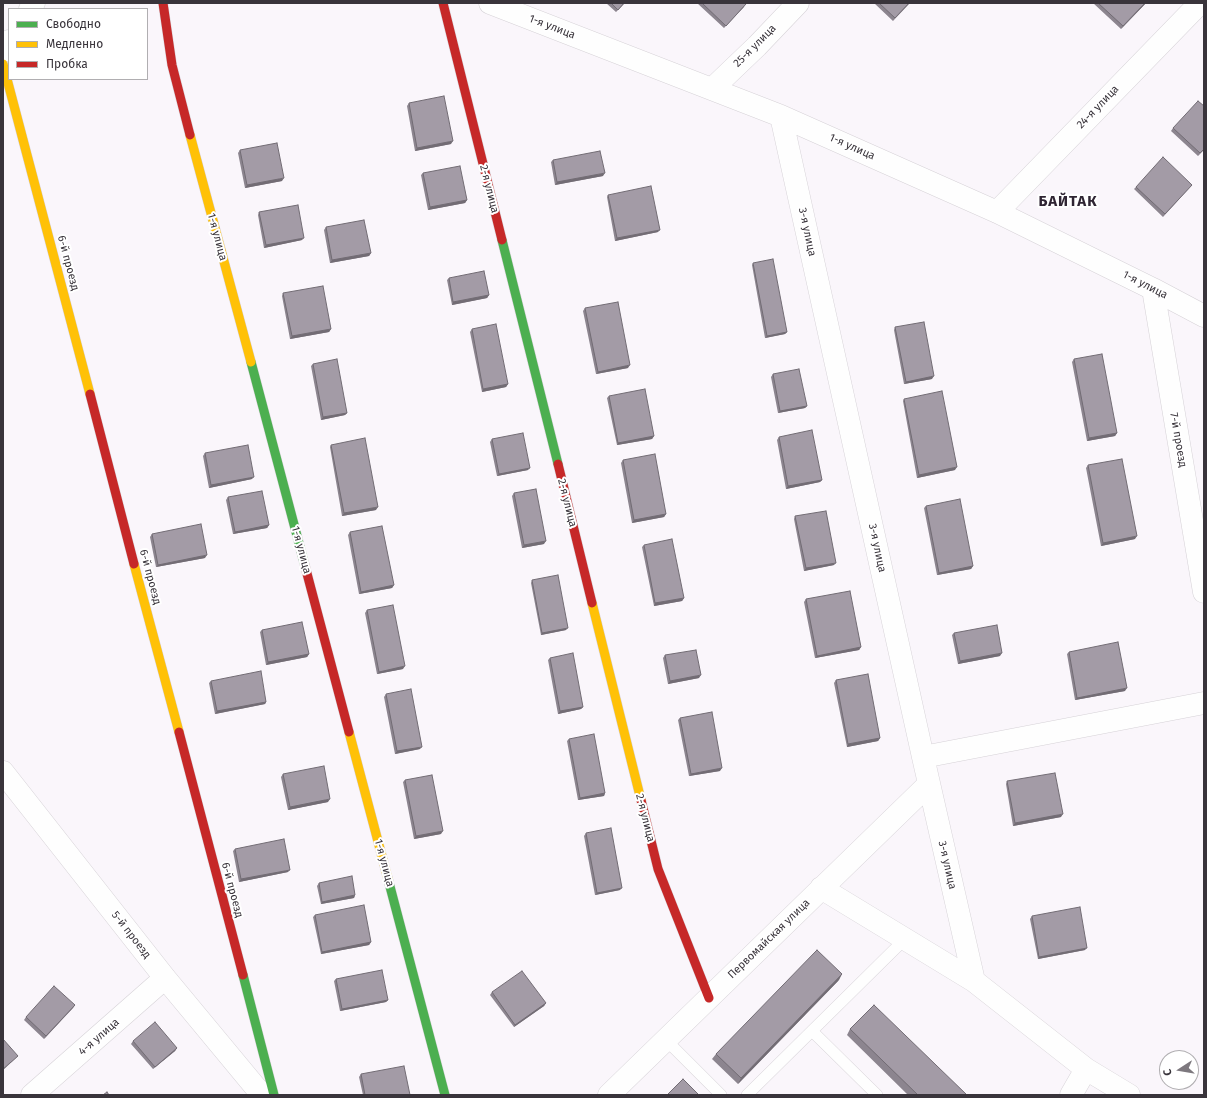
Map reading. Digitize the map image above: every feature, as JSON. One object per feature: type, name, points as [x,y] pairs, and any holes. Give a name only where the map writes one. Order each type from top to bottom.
[{"type":"street","name":"1-я улица","points":[[163,3],[172,65],[445,1095]]},
{"type":"street","name":"2-я улица","points":[[442,3],[658,869],[709,998]]},
{"type":"street","name":"1-я улица","points":[[490,3],[781,116],[997,212],[1153,289],[1204,316]]},
{"type":"street","name":"25-я улица","points":[[712,89],[757,46],[798,3]]},
{"type":"street","name":"24-я улица","points":[[997,212],[1200,3]]},
{"type":"street","name":"6-й проезд","points":[[3,64],[274,1095]]},
{"type":"street","name":"3-я улица","points":[[781,116],[974,980]]},
{"type":"street","name":"7-й проезд","points":[[1153,289],[1204,592]]},
{"type":"street","points":[[923,757],[1204,703]]},
{"type":"street","name":"5-й проезд","points":[[3,772],[165,978],[262,1095]]},
{"type":"street","name":"Первомайская улица","points":[[609,1095],[929,784]]},
{"type":"street","points":[[821,888],[974,980],[1086,1069],[1128,1095]]},
{"type":"street","name":"4-я улица","points":[[32,1095],[165,978]]},
{"type":"street","points":[[1070,1095],[1086,1069]]},
{"type":"lane","points":[[747,1095],[905,938]]},
{"type":"lane","points":[[812,1031],[877,1095]]},
{"type":"lane","points":[[666,1040],[721,1095]]},
{"type":"building","points":[[611,3],[624,3],[618,10]]},
{"type":"building","points":[[702,3],[745,3],[746,4],[726,26]]},
{"type":"building","points":[[879,3],[909,3],[895,18]]},
{"type":"building","points":[[1098,3],[1145,3],[1123,26]]},
{"type":"building","points":[[444,96],[453,141],[417,148],[409,103]]},
{"type":"building","points":[[1198,101],[1204,106],[1204,149],[1200,153],[1173,128]]},
{"type":"building","points":[[277,143],[284,178],[247,185],[240,150]]},
{"type":"building","points":[[600,151],[605,173],[557,182],[553,160]]},
{"type":"building","points":[[1163,157],[1192,185],[1165,214],[1136,187]]},
{"type":"building","points":[[460,166],[467,200],[430,207],[423,173]]},
{"type":"building","points":[[651,186],[660,230],[617,238],[608,195]]},
{"type":"building","points":[[298,205],[304,238],[266,245],[259,212]]},
{"type":"building","points":[[364,220],[371,253],[332,260],[326,227]]},
{"type":"building","points":[[773,259],[787,332],[767,336],[753,263]]},
{"type":"building","points":[[484,271],[489,295],[453,302],[449,278]]},
{"type":"building","points":[[323,286],[331,329],[292,336],[283,293]]},
{"type":"building","points":[[618,302],[630,365],[598,372],[585,308]]},
{"type":"building","points":[[924,322],[934,376],[906,382],[895,327]]},
{"type":"building","points":[[496,324],[508,384],[483,389],[472,329]]},
{"type":"building","points":[[1102,354],[1117,433],[1089,438],[1074,359]]},
{"type":"building","points":[[337,359],[347,413],[323,417],[313,364]]},
{"type":"building","points":[[799,369],[807,406],[780,411],[773,374]]},
{"type":"building","points":[[645,389],[654,436],[618,443],[609,396]]},
{"type":"building","points":[[942,391],[957,467],[919,475],[904,399]]},
{"type":"building","points":[[812,430],[822,480],[788,486],[779,437]]},
{"type":"building","points":[[523,433],[530,468],[499,474],[492,439]]},
{"type":"building","points":[[365,438],[378,507],[344,513],[331,445]]},
{"type":"building","points":[[248,445],[254,477],[211,485],[205,453]]},
{"type":"building","points":[[655,454],[666,514],[634,520],[623,460]]},
{"type":"building","points":[[1122,459],[1137,536],[1103,543],[1088,465]]},
{"type":"building","points":[[536,489],[546,541],[524,545],[514,493]]},
{"type":"building","points":[[262,491],[269,525],[235,532],[228,497]]},
{"type":"building","points":[[960,499],[973,566],[939,573],[926,506]]},
{"type":"building","points":[[826,511],[836,563],[806,568],[795,516]]},
{"type":"building","points":[[201,524],[207,555],[158,565],[152,534]]},
{"type":"building","points":[[382,526],[394,585],[361,592],[350,532]]},
{"type":"building","points":[[672,539],[684,598],[655,603],[644,545]]},
{"type":"building","points":[[558,575],[568,628],[542,633],[532,580]]},
{"type":"building","points":[[850,591],[861,647],[817,656],[806,599]]},
{"type":"building","points":[[393,605],[405,666],[379,672],[367,610]]},
{"type":"building","points":[[302,622],[309,654],[268,662],[262,630]]},
{"type":"building","points":[[997,625],[1002,653],[960,661],[954,633]]},
{"type":"building","points":[[1118,642],[1127,688],[1077,698],[1069,652]]},
{"type":"building","points":[[696,650],[701,675],[670,681],[665,655]]},
{"type":"building","points":[[573,653],[583,707],[560,711],[550,658]]},
{"type":"building","points":[[261,671],[266,702],[217,711],[211,681]]},
{"type":"building","points":[[868,674],[880,738],[848,744],[836,680]]},
{"type":"building","points":[[411,689],[422,747],[397,751],[386,694]]},
{"type":"building","points":[[712,712],[722,768],[691,774],[680,718]]},
{"type":"building","points":[[594,734],[605,793],[580,798],[569,739]]},
{"type":"building","points":[[324,766],[330,799],[290,807],[283,774]]},
{"type":"building","points":[[1055,773],[1063,814],[1015,823],[1007,781]]},
{"type":"building","points":[[432,775],[443,831],[416,836],[405,780]]},
{"type":"building","points":[[611,828],[622,888],[597,893],[586,833]]},
{"type":"building","points":[[284,839],[290,870],[241,879],[235,849]]},
{"type":"building","points":[[352,876],[355,895],[322,902],[319,883]]},
{"type":"building","points":[[364,905],[371,942],[322,952],[315,915]]},
{"type":"building","points":[[1080,907],[1087,948],[1039,957],[1032,916]]},
{"type":"building","points":[[817,950],[842,974],[741,1078],[716,1054]]},
{"type":"building","points":[[382,970],[388,1000],[342,1009],[336,979]]},
{"type":"building","points":[[522,971],[546,1003],[515,1025],[492,992]]},
{"type":"building","points":[[54,986],[75,1005],[46,1036],[26,1017]]},
{"type":"building","points":[[874,1005],[967,1095],[918,1095],[850,1029]]},
{"type":"building","points":[[155,1022],[177,1048],[155,1067],[133,1041]]},
{"type":"building","points":[[3,1039],[18,1056],[3,1069]]},
{"type":"building","points":[[404,1066],[410,1095],[365,1095],[361,1074]]},
{"type":"building","points":[[683,1079],[699,1095],[667,1095]]},
{"type":"traffic: fast","points":[[502,240],[558,464]]},
{"type":"traffic: fast","points":[[251,362],[305,566]]},
{"type":"traffic: fast","points":[[388,879],[445,1095]]},
{"type":"traffic: fast","points":[[243,975],[274,1095]]},
{"type":"traffic: slow","points":[[3,64],[90,394]]},
{"type":"traffic: slow","points":[[190,135],[251,362]]},
{"type":"traffic: slow","points":[[134,564],[179,732]]},
{"type":"traffic: slow","points":[[592,603],[641,800]]},
{"type":"traffic: slow","points":[[349,732],[388,879]]},
{"type":"traffic: jam","points":[[163,3],[172,65],[190,135]]},
{"type":"traffic: jam","points":[[443,3],[502,240]]},
{"type":"traffic: jam","points":[[90,394],[134,564]]},
{"type":"traffic: jam","points":[[558,464],[592,603]]},
{"type":"traffic: jam","points":[[305,566],[349,732]]},
{"type":"traffic: jam","points":[[179,732],[243,975]]},
{"type":"traffic: jam","points":[[641,800],[658,869],[709,998]]},
{"type":"district","name":"БАЙТАК","points":[[1068,202]]}]
